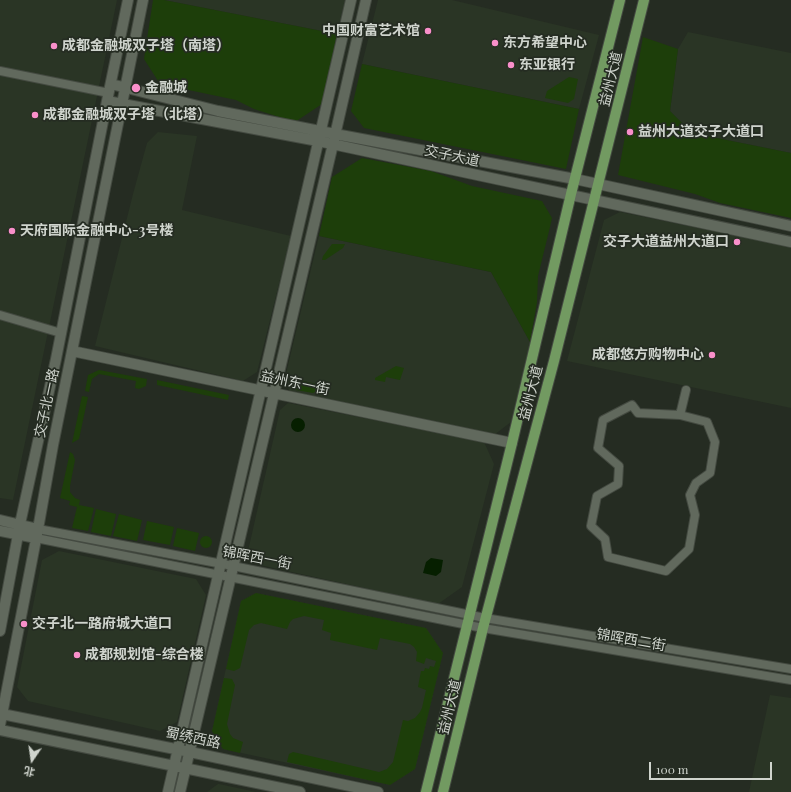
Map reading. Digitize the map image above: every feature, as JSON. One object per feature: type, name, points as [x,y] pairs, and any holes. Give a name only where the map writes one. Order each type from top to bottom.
[{"type":"main road","name":"益州大道","points":[[426,792],[468,625],[571,194],[620,0]]},
{"type":"main road","name":"益州大道","points":[[443,792],[484,623],[599,185],[644,0]]},
{"type":"street","name":"交子北一路","points":[[0,631],[19,529],[61,333],[128,0]]},
{"type":"street","name":"交子北一路","points":[[0,725],[53,445],[143,0]]},
{"type":"street","points":[[168,792],[351,0]]},
{"type":"street","points":[[180,792],[366,0]]},
{"type":"street","points":[[0,71],[109,93]]},
{"type":"street","name":"交子大道","points":[[109,93],[125,88],[320,136],[595,200],[791,242]]},
{"type":"street","name":"交子大道","points":[[109,93],[122,104],[320,136]]},
{"type":"street","name":"交子大道","points":[[334,139],[575,179],[791,226]]},
{"type":"street","points":[[0,315],[61,333]]},
{"type":"street","name":"益州东一街","points":[[72,352],[512,443]]},
{"type":"street","points":[[680,414],[686,390]]},
{"type":"street","points":[[632,405],[638,412],[680,414],[706,422],[715,442],[710,473],[696,483],[690,495],[695,515],[689,550],[666,571],[608,557],[605,539],[591,526],[597,496],[618,484],[619,466],[598,448],[604,420],[632,405]]},
{"type":"street","points":[[0,520],[19,529],[37,533]]},
{"type":"street","points":[[0,531],[19,529]]},
{"type":"street","name":"锦晖西一街","points":[[37,533],[233,566],[470,615]]},
{"type":"street","name":"锦晖西一街","points":[[37,533],[218,575],[468,625]]},
{"type":"street","name":"锦晖西二街","points":[[470,615],[484,623],[791,680]]},
{"type":"street","name":"锦晖西二街","points":[[468,625],[484,623],[791,670]]},
{"type":"street","name":"蜀绣西路","points":[[2,714],[378,792]]},
{"type":"street","points":[[0,730],[186,768],[276,790],[300,792]]},
{"type":"shaded area","points":[[0,0],[117,0],[13,500],[0,498]]},
{"type":"shaded area","points":[[153,0],[164,0],[337,34],[322,104],[295,122],[254,109],[236,100],[160,84],[144,59]]},
{"type":"shaded area","points":[[164,0],[345,0],[337,34]]},
{"type":"shaded area","points":[[378,0],[452,0],[599,35],[579,109],[362,64]]},
{"type":"shaded area","points":[[688,32],[791,53],[791,153],[692,133],[670,111],[678,49]]},
{"type":"shaded area","points":[[643,37],[678,49],[670,111],[692,133],[791,153],[791,218],[720,203],[695,194],[618,175]]},
{"type":"shaded area","points":[[362,64],[579,109],[566,169],[364,128],[351,111]]},
{"type":"shaded area","points":[[569,77],[578,79],[574,99],[568,103],[545,98],[547,91]]},
{"type":"shaded area","points":[[158,132],[197,136],[182,210],[291,236],[257,372],[243,381],[95,346],[147,143]]},
{"type":"shaded area","points":[[362,158],[431,171],[472,186],[542,201],[552,218],[538,276],[537,302],[530,342],[491,272],[319,236],[332,177]]},
{"type":"shaded area","points":[[620,212],[791,247],[791,408],[567,361],[604,220]]},
{"type":"shaded area","points":[[319,236],[491,272],[530,342],[511,422],[494,435],[291,393],[284,382]]},
{"type":"shaded area","points":[[332,244],[345,244],[343,248],[325,260],[322,260],[323,256]]},
{"type":"shaded area","points":[[396,366],[404,368],[400,380],[386,377],[385,382],[375,380],[375,378]]},
{"type":"shaded area","points":[[99,370],[147,379],[146,386],[139,389],[135,388],[136,381],[99,374],[92,379],[89,392],[85,391],[88,375]]},
{"type":"shaded area","points":[[157,380],[229,395],[228,400],[157,385]]},
{"type":"shaded area","points":[[303,381],[317,384],[315,392],[313,393],[296,390]]},
{"type":"shaded area","points":[[82,396],[88,397],[79,439],[72,443]]},
{"type":"shaded area","points":[[288,403],[484,442],[494,464],[462,587],[438,604],[260,565],[248,551],[280,410]]},
{"type":"shaded area","points":[[298,418],[303,420],[305,425],[303,430],[298,432],[293,430],[291,425],[293,420]]},
{"type":"shaded area","points":[[70,452],[73,454],[75,460],[70,492],[75,498],[80,500],[79,505],[94,508],[88,531],[72,528],[77,507],[69,505],[70,501],[60,498]]},
{"type":"shaded area","points":[[96,509],[116,514],[111,536],[91,532]]},
{"type":"shaded area","points":[[119,514],[142,520],[137,541],[113,536]]},
{"type":"shaded area","points":[[147,521],[174,527],[170,545],[143,540]]},
{"type":"shaded area","points":[[177,528],[199,533],[195,551],[173,546]]},
{"type":"shaded area","points":[[204,536],[208,536],[212,542],[208,548],[204,548],[200,544],[200,540]]},
{"type":"shaded area","points":[[59,551],[196,579],[206,595],[177,722],[160,731],[28,701],[17,687],[42,560]]},
{"type":"shaded area","points":[[431,558],[443,560],[441,572],[436,576],[423,573],[426,562]]},
{"type":"shaded area","points":[[256,593],[426,628],[443,653],[415,769],[390,785],[223,749],[212,731],[241,601]]},
{"type":"shaded area","points":[[256,593],[426,628],[443,653],[415,769],[390,785],[287,762],[289,754],[293,752],[379,772],[387,769],[393,762],[403,720],[408,721],[415,718],[422,708],[426,690],[418,687],[421,671],[424,671],[425,668],[429,669],[430,666],[434,667],[436,661],[426,658],[424,664],[416,661],[417,652],[410,644],[380,638],[377,650],[330,640],[331,633],[322,630],[324,620],[304,616],[293,619],[287,629],[261,623],[254,625],[249,630],[240,668],[234,671],[226,669],[241,601]]},
{"type":"shaded area","points":[[224,678],[232,679],[235,685],[227,724],[233,738],[243,742],[240,753],[223,749],[212,731]]},
{"type":"shaded area","points":[[770,695],[791,698],[791,792],[749,792]]},
{"type":"shaded area","points":[[219,784],[256,792],[207,792]]},
{"type":"place","name":"中国财富艺术馆","points":[[428,31]]},
{"type":"place","name":"东方希望中心","points":[[495,43]]},
{"type":"place","name":"成都金融城双子塔（南塔）","points":[[54,46]]},
{"type":"place","name":"东亚银行","points":[[511,65]]},
{"type":"place","name":"金融城","points":[[136,88]]},
{"type":"place","name":"成都金融城双子塔（北塔）","points":[[35,115]]},
{"type":"place","name":"益州大道交子大道口","points":[[630,132]]},
{"type":"place","name":"天府国际金融中心-3号楼","points":[[12,231]]},
{"type":"place","name":"交子大道益州大道口","points":[[737,242]]},
{"type":"place","name":"成都悠方购物中心","points":[[712,355]]},
{"type":"place","name":"交子北一路府城大道口","points":[[24,624]]},
{"type":"place","name":"成都规划馆-综合楼","points":[[77,655]]}]
